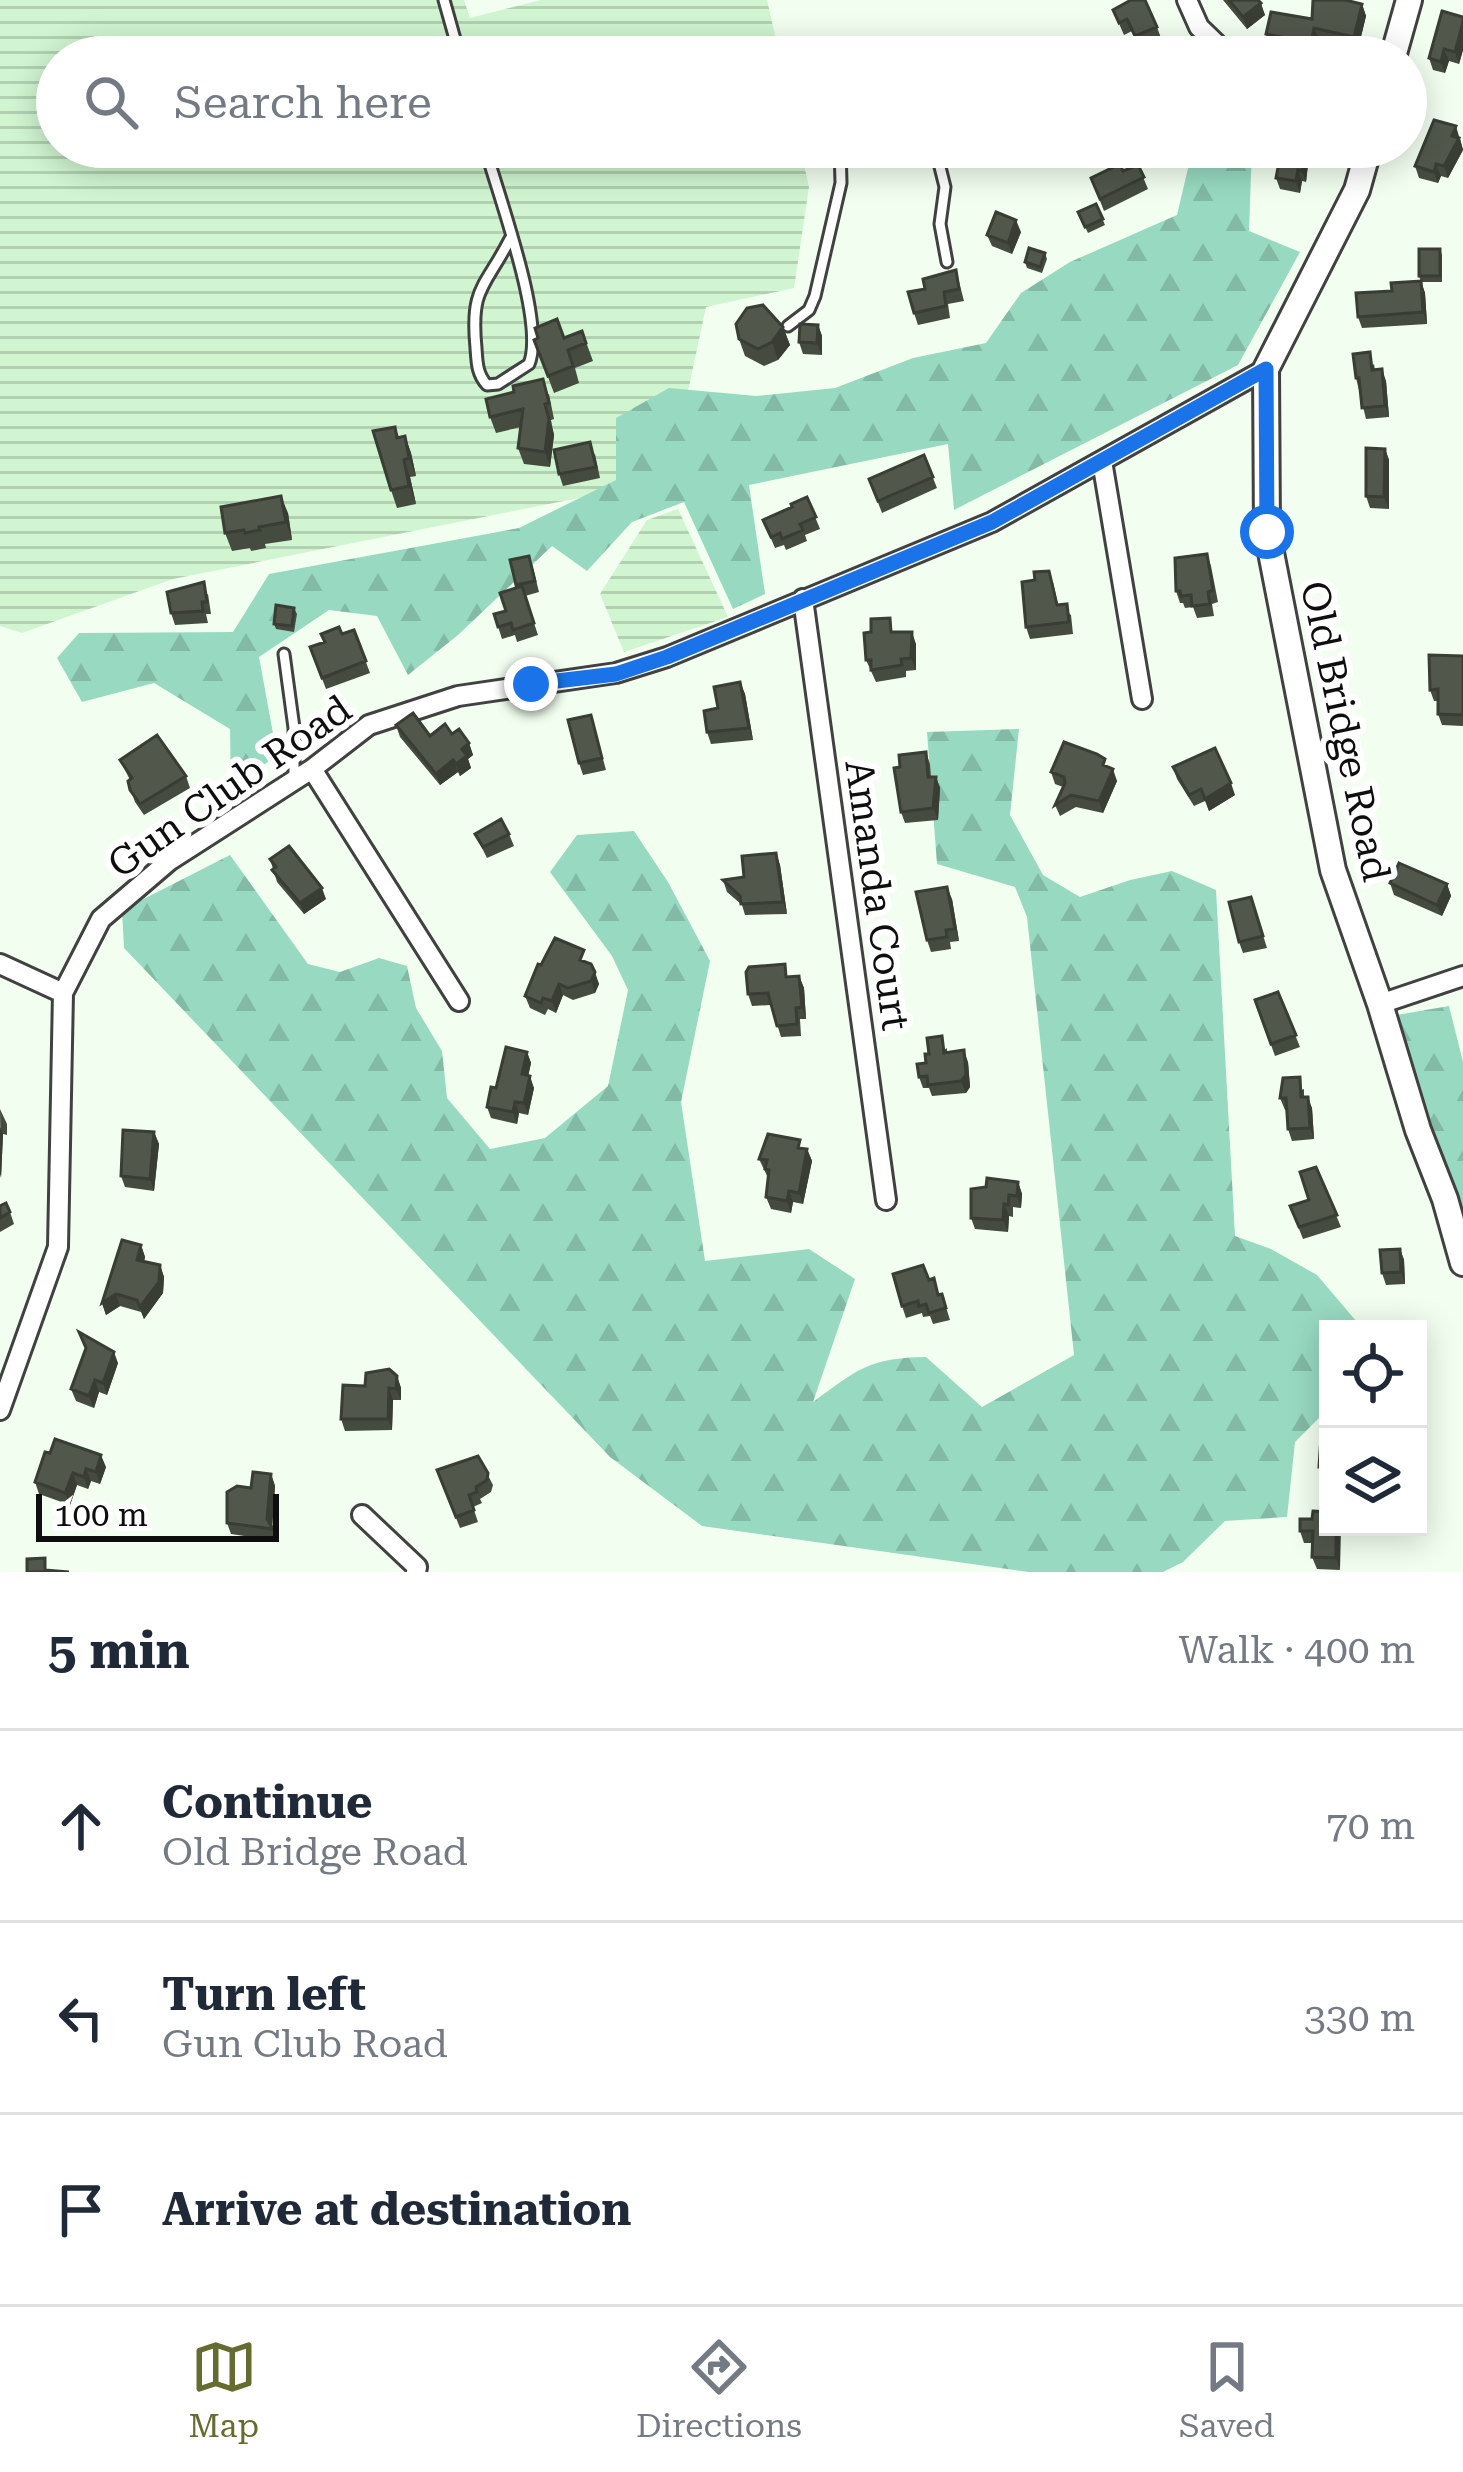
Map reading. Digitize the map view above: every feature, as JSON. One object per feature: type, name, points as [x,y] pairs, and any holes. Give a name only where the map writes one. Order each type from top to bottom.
[{"type":"street","points":[[1187,0],[1208,36]]},
{"type":"street","points":[[1399,36],[1409,0]]},
{"type":"street","name":"Old Bridge Road","points":[[1363,168],[1357,190],[1266,369],[1267,532],[1333,870],[1463,1264]]},
{"type":"street","name":"Gun Club Road","points":[[0,1410],[58,1247],[64,993],[101,919],[169,861],[312,769],[369,725],[405,710],[512,687],[616,674],[667,657],[992,522],[1266,369]]},
{"type":"street","points":[[1102,461],[1142,699]]},
{"type":"street","name":"Amanda Court","points":[[803,599],[886,1200]]},
{"type":"street","points":[[312,769],[459,1001]]},
{"type":"street","points":[[0,964],[64,993]]},
{"type":"street","points":[[1380,1004],[1463,976]]},
{"type":"street","points":[[362,1515],[416,1572]]},
{"type":"lane","points":[[444,0],[454,36]]},
{"type":"lane","points":[[490,168],[524,284],[534,348],[523,370],[487,385],[477,362],[474,304],[481,283],[510,239]]},
{"type":"lane","points":[[788,326],[809,310],[815,296],[841,168]]},
{"type":"lane","points":[[940,168],[945,187],[940,224],[946,262]]},
{"type":"lane","points":[[284,654],[294,728],[294,780]]},
{"type":"green space","points":[[0,0],[464,0],[470,18],[541,0],[767,0],[775,36],[36,36],[36,168],[805,168],[809,187],[794,288],[706,307],[669,480],[173,579],[22,633],[0,626]]},
{"type":"green space","points":[[1188,168],[1251,168],[1249,231],[1300,252],[1238,365],[954,510],[948,444],[749,485],[765,594],[733,609],[684,502],[632,522],[587,571],[552,546],[408,675],[377,616],[329,610],[259,657],[277,755],[231,789],[230,729],[154,683],[82,702],[57,658],[79,633],[233,632],[269,574],[519,528],[616,480],[616,418],[669,388],[756,396],[835,388],[913,358],[986,343],[1021,293],[1070,262],[1177,215]]},
{"type":"green space","points":[[678,509],[728,617],[624,652],[600,594],[647,520]]},
{"type":"green space","points":[[1019,729],[1010,815],[1043,875],[1080,897],[1172,871],[1216,890],[1235,1236],[1271,1249],[1317,1275],[1355,1320],[1319,1320],[1319,1418],[1295,1442],[1287,1517],[1225,1521],[1183,1562],[1163,1572],[1028,1572],[702,1526],[610,1457],[124,948],[122,910],[230,855],[308,964],[340,972],[379,958],[407,966],[416,1008],[442,1051],[447,1098],[490,1149],[545,1138],[608,1086],[628,990],[612,956],[550,872],[577,835],[634,831],[668,882],[710,961],[681,1102],[705,1261],[809,1249],[855,1279],[813,1402],[865,1368],[926,1357],[982,1407],[1074,1355],[1027,917],[1015,887],[937,864],[927,732]]},
{"type":"green space","points":[[1449,1006],[1463,1062],[1463,1234],[1391,1016]]},
{"type":"building","points":[[1131,0],[1145,0],[1157,27],[1135,36],[1127,19],[1119,23],[1113,10]]},
{"type":"building","points":[[1229,0],[1258,0],[1261,3],[1243,17]]},
{"type":"building","points":[[1313,0],[1362,4],[1354,36],[1314,28],[1312,36],[1266,34],[1271,12],[1312,19]]},
{"type":"building","points":[[1442,11],[1463,17],[1463,22],[1455,52],[1444,49],[1441,62],[1429,58]]},
{"type":"building","points":[[1434,120],[1456,126],[1452,136],[1459,138],[1444,166],[1436,164],[1434,172],[1421,168],[1427,168],[1427,137]]},
{"type":"building","points":[[1112,168],[1140,168],[1144,177],[1100,199],[1091,178]]},
{"type":"building","points":[[1278,168],[1302,168],[1296,181],[1276,178]]},
{"type":"building","points":[[1096,204],[1103,219],[1085,227],[1078,212]]},
{"type":"building","points":[[996,212],[1016,220],[1008,243],[987,235]]},
{"type":"building","points":[[1029,248],[1045,253],[1040,267],[1025,262]]},
{"type":"building","points":[[1419,249],[1440,249],[1440,276],[1419,276]]},
{"type":"building","points":[[956,270],[959,289],[944,292],[946,306],[914,313],[908,292],[925,289],[923,279]]},
{"type":"building","points":[[1421,281],[1423,312],[1358,317],[1356,293],[1392,291],[1391,283]]},
{"type":"building","points":[[763,305],[783,327],[772,342],[758,349],[739,339],[736,324],[747,308]]},
{"type":"building","points":[[557,319],[564,338],[582,331],[586,343],[568,350],[573,366],[548,376],[534,340],[538,338],[535,328]]},
{"type":"building","points":[[800,324],[818,325],[817,343],[799,342]]},
{"type":"building","points":[[1370,352],[1372,370],[1382,369],[1385,406],[1362,408],[1353,354]]},
{"type":"building","points":[[543,379],[549,403],[545,404],[549,419],[545,452],[518,448],[523,409],[490,417],[486,399]]},
{"type":"building","points":[[395,427],[397,438],[405,436],[409,486],[391,490],[373,431]]},
{"type":"building","points":[[590,442],[596,467],[559,474],[554,450]]},
{"type":"building","points":[[1366,448],[1385,449],[1384,497],[1366,496]]},
{"type":"building","points":[[924,455],[933,477],[878,501],[869,479]]},
{"type":"building","points":[[281,496],[286,522],[225,533],[221,507]]},
{"type":"building","points":[[807,497],[816,517],[800,524],[803,530],[782,539],[780,533],[771,537],[763,520]]},
{"type":"building","points":[[1207,554],[1213,590],[1208,592],[1210,604],[1192,606],[1191,595],[1176,591],[1175,558]]},
{"type":"building","points":[[529,556],[535,581],[516,585],[510,560]]},
{"type":"building","points":[[1049,571],[1057,605],[1067,604],[1069,622],[1026,627],[1022,582],[1035,580],[1034,572]]},
{"type":"building","points":[[204,582],[207,602],[202,602],[203,611],[171,613],[167,592]]},
{"type":"building","points":[[522,586],[534,623],[513,630],[511,623],[498,627],[494,614],[506,611],[500,593]]},
{"type":"building","points":[[276,605],[294,608],[292,626],[274,624]]},
{"type":"building","points":[[890,618],[891,632],[912,632],[911,658],[901,659],[902,665],[871,670],[864,633],[871,632],[871,619]]},
{"type":"building","points":[[339,627],[342,634],[354,630],[366,661],[322,678],[310,647],[325,642],[321,634]]},
{"type":"building","points":[[1429,655],[1463,656],[1463,715],[1438,714],[1438,689],[1430,690]]},
{"type":"building","points":[[740,682],[749,728],[707,732],[704,711],[718,708],[714,687]]},
{"type":"building","points":[[413,713],[430,736],[445,724],[452,734],[459,729],[469,743],[462,749],[467,756],[436,774],[396,725]]},
{"type":"building","points":[[591,715],[602,758],[579,763],[568,720]]},
{"type":"building","points":[[157,735],[186,776],[140,804],[120,760]]},
{"type":"building","points":[[1064,742],[1097,754],[1105,759],[1103,765],[1113,769],[1099,801],[1071,795],[1055,805],[1065,783],[1064,777],[1051,772]]},
{"type":"building","points":[[1215,748],[1231,783],[1205,799],[1201,789],[1189,795],[1173,767]]},
{"type":"building","points":[[926,752],[928,777],[936,777],[933,808],[901,812],[894,768],[900,767],[899,755]]},
{"type":"building","points":[[501,819],[509,834],[483,847],[475,834]]},
{"type":"building","points":[[289,846],[322,888],[300,903],[272,870],[276,867],[270,859]]},
{"type":"building","points":[[776,853],[783,902],[741,904],[740,896],[723,880],[744,877],[742,856]]},
{"type":"building","points":[[1399,863],[1447,884],[1437,905],[1390,883]]},
{"type":"building","points":[[947,887],[955,929],[946,930],[947,937],[927,940],[916,892]]},
{"type":"building","points":[[1251,897],[1263,936],[1239,942],[1229,902]]},
{"type":"building","points":[[555,938],[584,950],[580,960],[591,964],[595,972],[591,981],[568,988],[559,984],[552,1001],[543,998],[541,1003],[525,996]]},
{"type":"building","points":[[785,964],[786,977],[799,976],[802,1007],[796,1008],[797,1024],[777,1026],[768,993],[748,994],[746,972],[749,967]]},
{"type":"building","points":[[1278,992],[1296,1035],[1271,1044],[1255,1000]]},
{"type":"building","points":[[942,1036],[944,1053],[964,1050],[966,1075],[961,1081],[928,1085],[927,1076],[919,1077],[917,1064],[926,1063],[927,1038]]},
{"type":"building","points":[[506,1047],[527,1052],[522,1074],[530,1076],[524,1103],[515,1102],[513,1112],[487,1107]]},
{"type":"building","points":[[1300,1077],[1301,1097],[1308,1097],[1310,1128],[1288,1129],[1286,1098],[1280,1098],[1283,1078]]},
{"type":"building","points":[[123,1130],[154,1132],[150,1179],[121,1176]]},
{"type":"building","points":[[768,1134],[800,1140],[798,1148],[807,1149],[799,1193],[789,1191],[787,1201],[766,1197],[769,1170],[765,1169],[767,1160],[759,1159]]},
{"type":"building","points":[[1316,1167],[1337,1215],[1299,1227],[1290,1206],[1309,1200],[1300,1172]]},
{"type":"building","points":[[987,1178],[1018,1182],[1017,1196],[1009,1195],[1008,1205],[1004,1204],[1003,1220],[971,1218],[971,1189],[986,1187]]},
{"type":"building","points":[[6,1203],[10,1212],[0,1218],[0,1206]]},
{"type":"building","points":[[122,1240],[141,1245],[137,1260],[160,1265],[159,1282],[140,1307],[137,1300],[116,1294],[102,1303]]},
{"type":"building","points":[[1400,1249],[1401,1272],[1382,1273],[1380,1250]]},
{"type":"building","points":[[923,1265],[946,1308],[929,1313],[926,1304],[919,1306],[918,1301],[902,1306],[893,1274]]},
{"type":"building","points":[[79,1332],[114,1352],[103,1383],[95,1380],[89,1396],[71,1389],[86,1348]]},
{"type":"building","points":[[389,1369],[397,1376],[396,1389],[389,1388],[388,1419],[341,1419],[343,1385],[365,1386],[366,1373]]},
{"type":"building","points":[[55,1439],[101,1455],[96,1472],[86,1469],[84,1477],[73,1473],[65,1493],[35,1482]]},
{"type":"building","points":[[478,1456],[487,1480],[469,1495],[474,1510],[456,1517],[437,1470]]},
{"type":"building","points":[[253,1472],[271,1474],[267,1519],[273,1529],[227,1523],[227,1492],[237,1486],[251,1488]]},
{"type":"building","points":[[1313,1511],[1319,1511],[1319,1536],[1336,1536],[1336,1558],[1312,1557],[1313,1531],[1300,1531],[1300,1519],[1312,1519]]},
{"type":"building","points":[[45,1558],[45,1570],[69,1572],[27,1572],[27,1559]]},
{"type":"route","points":[[531,684],[616,674],[667,657],[992,522],[1266,369],[1267,532]]}]
